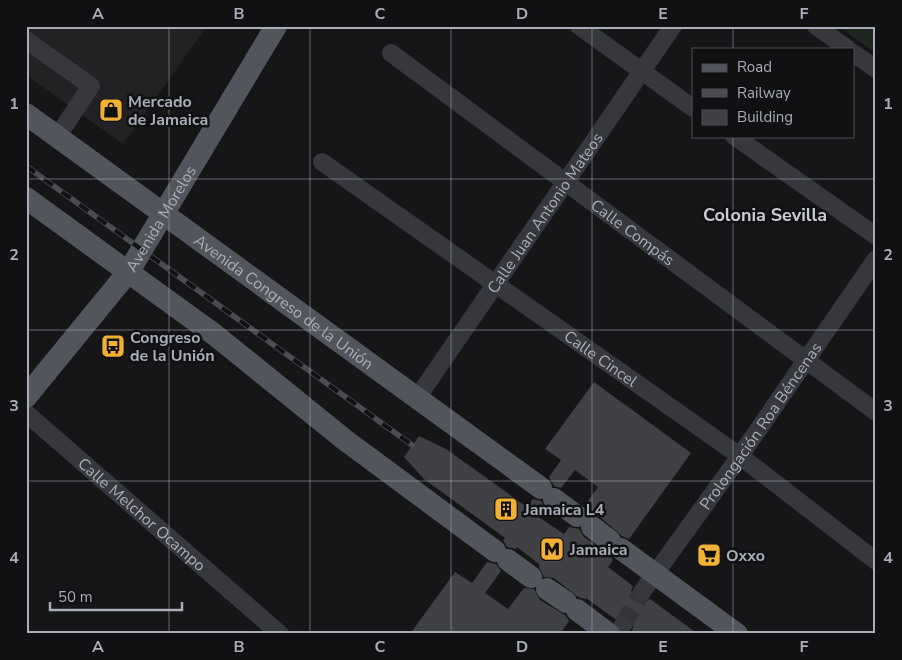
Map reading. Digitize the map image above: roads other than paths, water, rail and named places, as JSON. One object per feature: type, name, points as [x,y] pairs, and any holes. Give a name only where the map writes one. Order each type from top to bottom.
[{"type":"main road","name":"Avenida Morelos","points":[[26,397],[129,271],[276,26]]},
{"type":"main road","name":"Avenida Congreso de la Unión","points":[[26,114],[417,398],[737,634]]},
{"type":"main road","points":[[26,198],[215,335],[345,440],[502,556],[571,606],[617,631]]},
{"type":"street","points":[[579,26],[692,107]]},
{"type":"street","name":"Calle Juan Antonio Mateos","points":[[417,398],[673,26]]},
{"type":"street","points":[[816,26],[847,48]]},
{"type":"street","points":[[26,40],[90,86],[57,137]]},
{"type":"street","name":"Calle Compás","points":[[391,53],[876,412]]},
{"type":"street","points":[[854,54],[876,69]]},
{"type":"street","points":[[737,138],[876,236]]},
{"type":"street","name":"Calle Cincel","points":[[322,162],[740,456],[876,561]]},
{"type":"street","name":"Prolongación Roa Béncenas","points":[[642,592],[654,572],[740,456],[876,259]]},
{"type":"street","name":"Calle Melchor Ocampo","points":[[31,417],[280,634]]},
{"type":"tunnel","points":[[623,625],[642,592]]},
{"type":"railway","points":[[26,166],[412,445]]},
{"type":"place","name":"Mercado de Jamaica","points":[[111,110]]},
{"type":"place","name":"Congreso de la Unión","points":[[113,346]]},
{"type":"place","name":"Jamaica L4","points":[[506,509]]},
{"type":"place","name":"Jamaica","points":[[552,549]]},
{"type":"place","name":"Oxxo","points":[[709,555]]},
{"type":"district","name":"Colonia Sevilla","points":[[765,215]]}]
